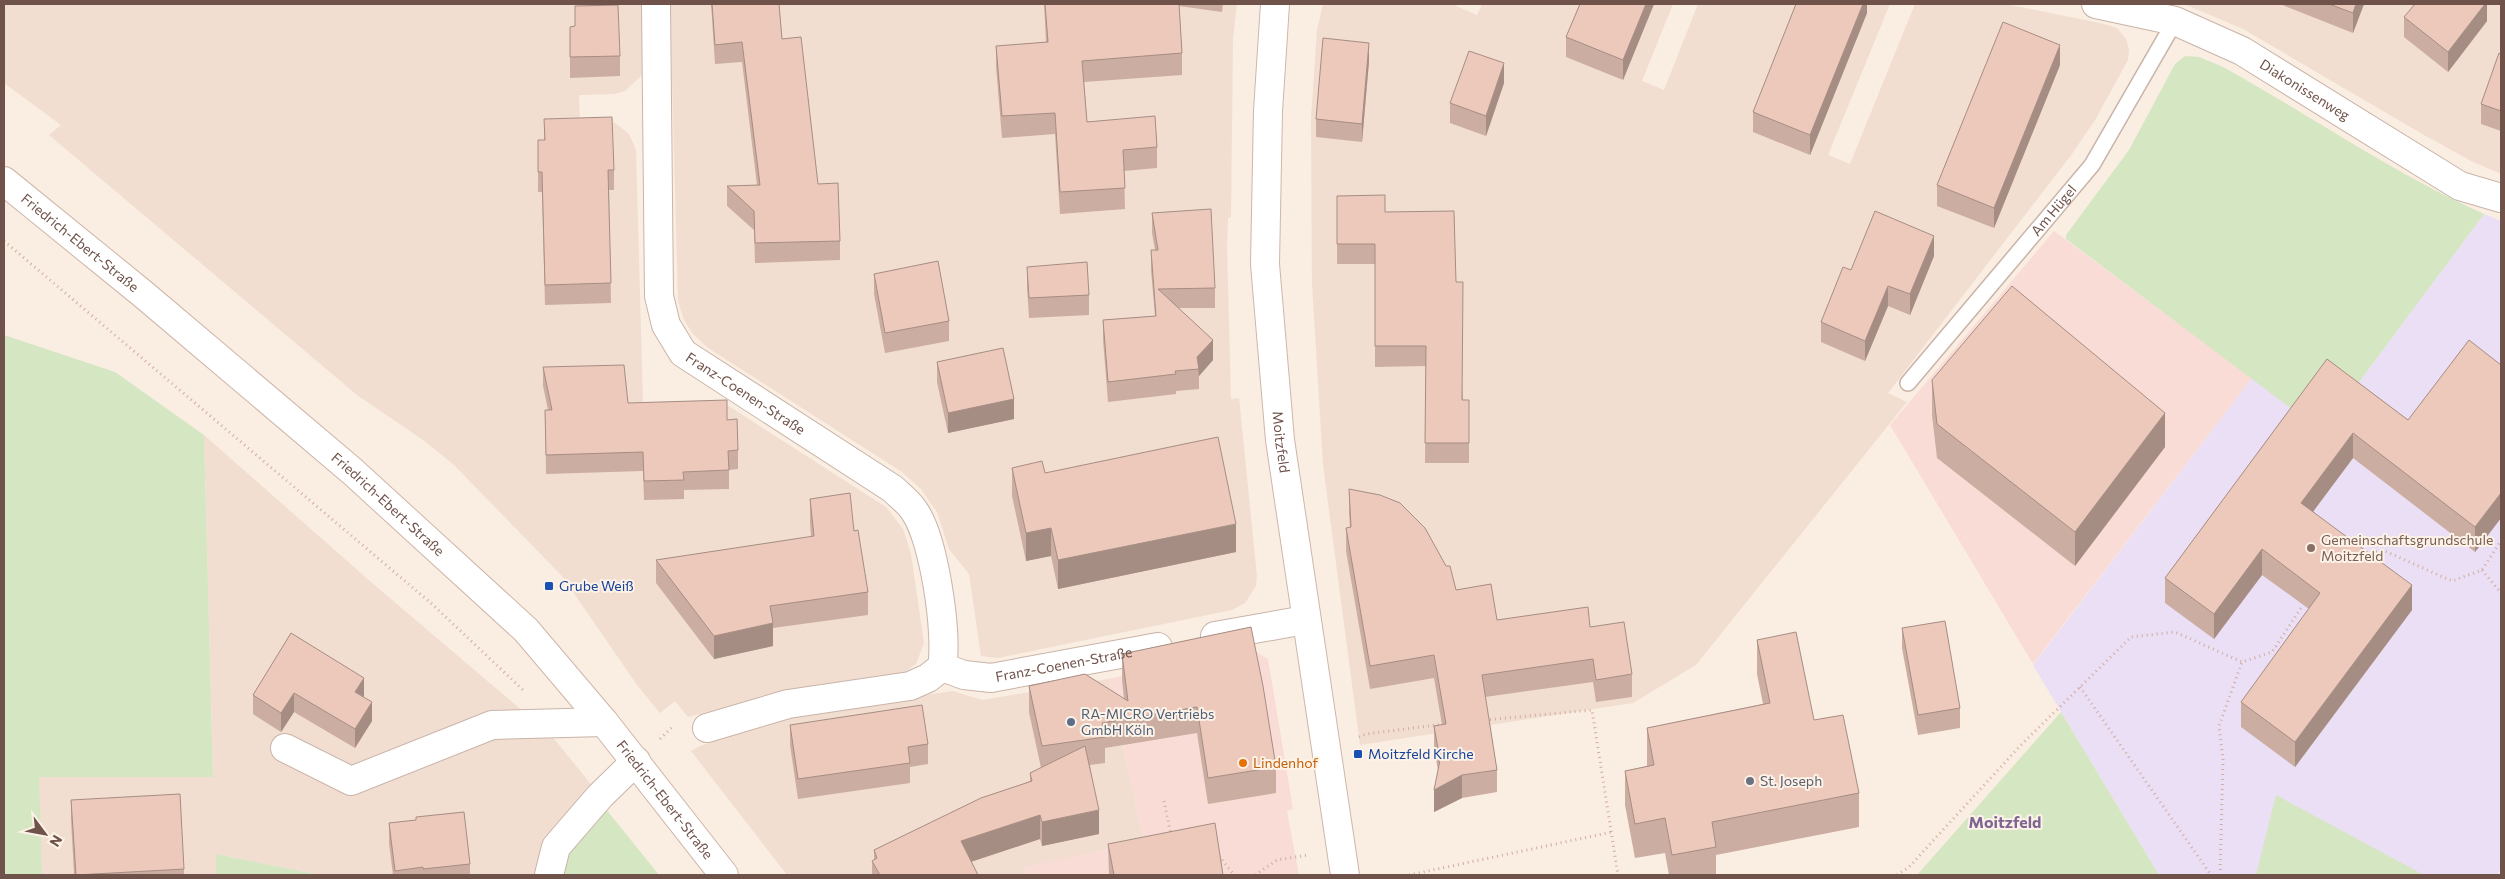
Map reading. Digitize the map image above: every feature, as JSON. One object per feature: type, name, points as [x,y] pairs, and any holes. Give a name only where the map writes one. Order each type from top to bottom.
[{"type":"street","name":"Franz-Coenen-Straße","points":[[656,4],[659,296],[666,325],[683,353],[893,489],[914,510],[924,530],[932,554],[943,635],[944,652],[942,667],[964,675],[991,678],[1305,620]]},
{"type":"street","name":"Moitzfeld","points":[[1275,4],[1268,111],[1265,264],[1280,440],[1305,620],[1343,862]]},
{"type":"street","name":"Diakonissenweg","points":[[2096,4],[2175,21],[2242,51],[2460,186],[2501,198]]},
{"type":"street","name":"Friedrich-Ebert-Straße","points":[[4,181],[143,294],[352,470],[526,630],[636,761],[724,875]]},
{"type":"street","points":[[707,728],[788,704],[910,686],[928,678],[942,667]]},
{"type":"street","points":[[285,748],[351,781],[492,725],[604,722]]},
{"type":"street","points":[[549,875],[556,847],[600,796],[636,761]]},
{"type":"lane","name":"Am Hügel","points":[[1908,383],[2092,165],[2175,21]]},
{"type":"path","points":[[4,241],[432,604],[558,723]]},
{"type":"path","points":[[2359,554],[2385,551],[2452,581],[2482,570],[2501,541]]},
{"type":"path","points":[[2482,570],[2501,593]]},
{"type":"path","points":[[1897,875],[1909,867],[2020,746],[2132,637],[2175,632],[2242,662],[2272,652],[2303,605]]},
{"type":"path","points":[[2220,875],[2223,759],[2219,726],[2242,662]]},
{"type":"path","points":[[2080,687],[2211,875]]},
{"type":"path","points":[[1478,721],[1592,710],[1618,875]]},
{"type":"path","points":[[636,761],[675,724],[685,737],[707,728]]},
{"type":"path","points":[[1326,752],[1366,734],[1449,724]]},
{"type":"path","points":[[1164,801],[1171,836]]},
{"type":"path","points":[[1409,875],[1612,832]]},
{"type":"path","points":[[1218,855],[1234,875]]},
{"type":"path","points":[[1255,875],[1277,860],[1343,862]]},
{"type":"shaded area","points":[[4,4],[644,4],[644,71],[641,76],[625,91],[615,94],[579,95],[580,121],[615,123],[629,134],[636,150],[643,403],[727,405],[886,507],[903,529],[911,554],[924,643],[916,664],[904,673],[768,696],[688,717],[675,701],[660,713],[637,685],[562,576],[453,464],[423,440],[357,395],[49,135],[61,125],[4,83]]},
{"type":"shaded area","points":[[670,4],[1237,4],[1233,39],[1231,217],[1228,218],[1227,246],[1231,399],[1239,398],[1257,576],[1256,586],[1245,603],[1232,610],[998,658],[981,656],[969,574],[949,549],[937,512],[921,489],[902,472],[708,348],[693,334],[684,320],[678,301]]},
{"type":"shaded area","points":[[1323,4],[1457,4],[1456,6],[1477,15],[1482,4],[1673,4],[1642,81],[1664,90],[1698,4],[1890,4],[1828,155],[1850,164],[1915,4],[2006,4],[2104,24],[2117,28],[2126,39],[2129,49],[2128,60],[2095,120],[2072,154],[1888,393],[1907,402],[1696,665],[1633,703],[1360,745],[1323,465],[1312,284],[1311,118],[1317,30]]},
{"type":"shaded area","points":[[2184,4],[2501,4],[2501,174],[2473,162],[2424,135],[2243,29]]},
{"type":"shaded area","name":"Gemeinschaftsgrundschule Moitzfeld","points":[[2484,214],[2501,221],[2501,868],[2497,875],[2159,875],[2033,665],[2252,378],[2322,432]]},
{"type":"shaded area","points":[[2054,231],[2252,378],[2033,664],[1890,425]]},
{"type":"shaded area","points":[[204,435],[371,582],[551,735],[594,788],[537,875],[320,875],[216,854],[216,875],[42,875],[38,777],[213,777]]},
{"type":"shaded area","points":[[1253,650],[1268,659],[1293,809],[1287,811],[1299,875],[1026,875],[1024,867],[1144,841],[1108,679]]},
{"type":"shaded area","points":[[1108,679],[1144,841],[1024,868],[1026,875],[787,875],[691,751],[700,746],[793,715],[953,691],[982,700]]},
{"type":"green space","points":[[2185,56],[2199,57],[2221,66],[2384,162],[2484,214],[2322,432],[2066,239],[2066,235],[2129,150],[2175,64]]},
{"type":"green space","points":[[4,335],[115,372],[204,435],[213,777],[39,777],[42,875],[4,875]]},
{"type":"green space","points":[[2061,712],[2159,875],[1917,875]]},
{"type":"green space","points":[[2276,795],[2424,875],[2256,875]]},
{"type":"green space","points":[[605,808],[659,875],[558,875],[562,851]]},
{"type":"green space","points":[[216,854],[320,875],[216,875]]},
{"type":"building","points":[[712,4],[779,4],[782,39],[801,37],[818,184],[838,183],[840,241],[755,243],[754,211],[727,186],[760,185],[742,42],[715,45]]},
{"type":"building","points":[[1045,4],[1179,4],[1182,53],[1082,61],[1087,122],[1155,116],[1157,147],[1123,150],[1125,188],[1060,192],[1055,113],[1002,116],[996,46],[1048,42]]},
{"type":"building","points":[[1580,4],[1646,4],[1623,60],[1566,37]]},
{"type":"building","points":[[1796,4],[1863,4],[1810,135],[1753,112]]},
{"type":"building","points":[[2329,4],[2356,4],[2353,13]]},
{"type":"building","points":[[2415,4],[2485,4],[2448,52],[2404,17]]},
{"type":"building","points":[[618,5],[620,56],[570,57],[570,27],[575,26],[575,6]]},
{"type":"building","points":[[2003,22],[2060,45],[1994,208],[1937,185]]},
{"type":"building","points":[[1323,38],[1369,43],[1362,124],[1316,119]]},
{"type":"building","points":[[1469,51],[1504,63],[1486,116],[1450,103]]},
{"type":"building","points":[[2499,53],[2501,54],[2501,111],[2481,104]]},
{"type":"building","points":[[612,117],[614,170],[608,170],[611,283],[545,285],[542,172],[538,172],[538,140],[545,140],[544,119]]},
{"type":"building","points":[[1385,195],[1385,212],[1454,211],[1456,282],[1463,282],[1462,400],[1469,400],[1469,443],[1425,443],[1426,346],[1375,346],[1375,244],[1337,244],[1337,196]]},
{"type":"building","points":[[1211,209],[1215,288],[1158,289],[1213,340],[1197,357],[1199,369],[1175,371],[1176,374],[1108,382],[1103,320],[1156,316],[1151,250],[1158,250],[1152,213]]},
{"type":"building","points":[[1875,211],[1934,236],[1910,294],[1888,286],[1865,341],[1821,322],[1843,267],[1851,270]]},
{"type":"building","points":[[938,261],[949,321],[885,333],[874,274]]},
{"type":"building","points":[[1087,262],[1089,295],[1029,298],[1027,267]]},
{"type":"building","points":[[2012,286],[2165,413],[2075,532],[1937,424],[1932,380]]},
{"type":"building","points":[[2469,340],[2501,365],[2501,493],[2475,527],[2353,433],[2301,503],[2412,585],[2295,742],[2241,702],[2320,593],[2262,549],[2214,614],[2165,578],[2327,359],[2408,420]]},
{"type":"building","points":[[1003,348],[1014,399],[948,413],[937,362]]},
{"type":"building","points":[[624,365],[628,403],[727,400],[727,420],[737,419],[738,450],[728,451],[729,470],[683,472],[684,480],[644,481],[643,452],[546,455],[545,410],[552,410],[543,367]]},
{"type":"building","points":[[1218,437],[1236,524],[1058,560],[1051,528],[1026,533],[1012,468],[1042,461],[1045,473]]},
{"type":"building","points":[[1349,489],[1380,495],[1400,503],[1425,528],[1446,566],[1450,566],[1456,590],[1491,584],[1497,620],[1588,607],[1590,627],[1624,622],[1632,674],[1596,680],[1593,659],[1482,675],[1497,770],[1462,775],[1434,790],[1440,760],[1434,726],[1446,724],[1434,655],[1370,666],[1346,528],[1351,527]]},
{"type":"building","points":[[850,493],[854,531],[858,530],[868,592],[770,606],[773,623],[714,636],[656,560],[814,536],[810,499]]},
{"type":"building","points":[[1945,621],[1960,708],[1918,715],[1902,628]]},
{"type":"building","points":[[1251,627],[1276,767],[1208,778],[1197,707],[1102,723],[1105,737],[1042,746],[1029,686],[1085,674],[1128,701],[1122,654]]},
{"type":"building","name":"St. Joseph","points":[[1796,632],[1814,720],[1843,715],[1859,793],[1712,822],[1716,847],[1672,855],[1665,818],[1635,824],[1625,771],[1654,765],[1647,728],[1770,703],[1757,640]]},
{"type":"building","points":[[291,633],[364,678],[355,692],[372,702],[355,729],[294,693],[281,713],[253,695]]},
{"type":"building","points":[[922,705],[928,744],[908,747],[910,763],[798,779],[790,725]]},
{"type":"building","points":[[1085,746],[1099,810],[1042,822],[1040,815],[961,841],[978,875],[880,875],[872,861],[877,858],[874,850],[981,798],[1032,781],[1030,773]]},
{"type":"building","points":[[180,794],[184,869],[76,875],[71,800]]},
{"type":"building","points":[[464,812],[470,864],[395,871],[389,823],[416,820],[416,817]]},
{"type":"building","points":[[1215,823],[1223,875],[1114,875],[1108,844]]},
{"type":"place","name":"Gemeinschaftsgrundschule Moitzfeld","points":[[2311,548]]},
{"type":"place","name":"Grube Weiß","points":[[549,586]]},
{"type":"place","name":"RA-MICRO Vertriebs GmbH Köln","points":[[1071,722]]},
{"type":"place","name":"Moitzfeld Kirche","points":[[1358,754]]},
{"type":"place","name":"Lindenhof","points":[[1243,763]]},
{"type":"place","name":"St. Joseph","points":[[1750,781]]},
{"type":"district","name":"Moitzfeld","points":[[2005,822]]}]
